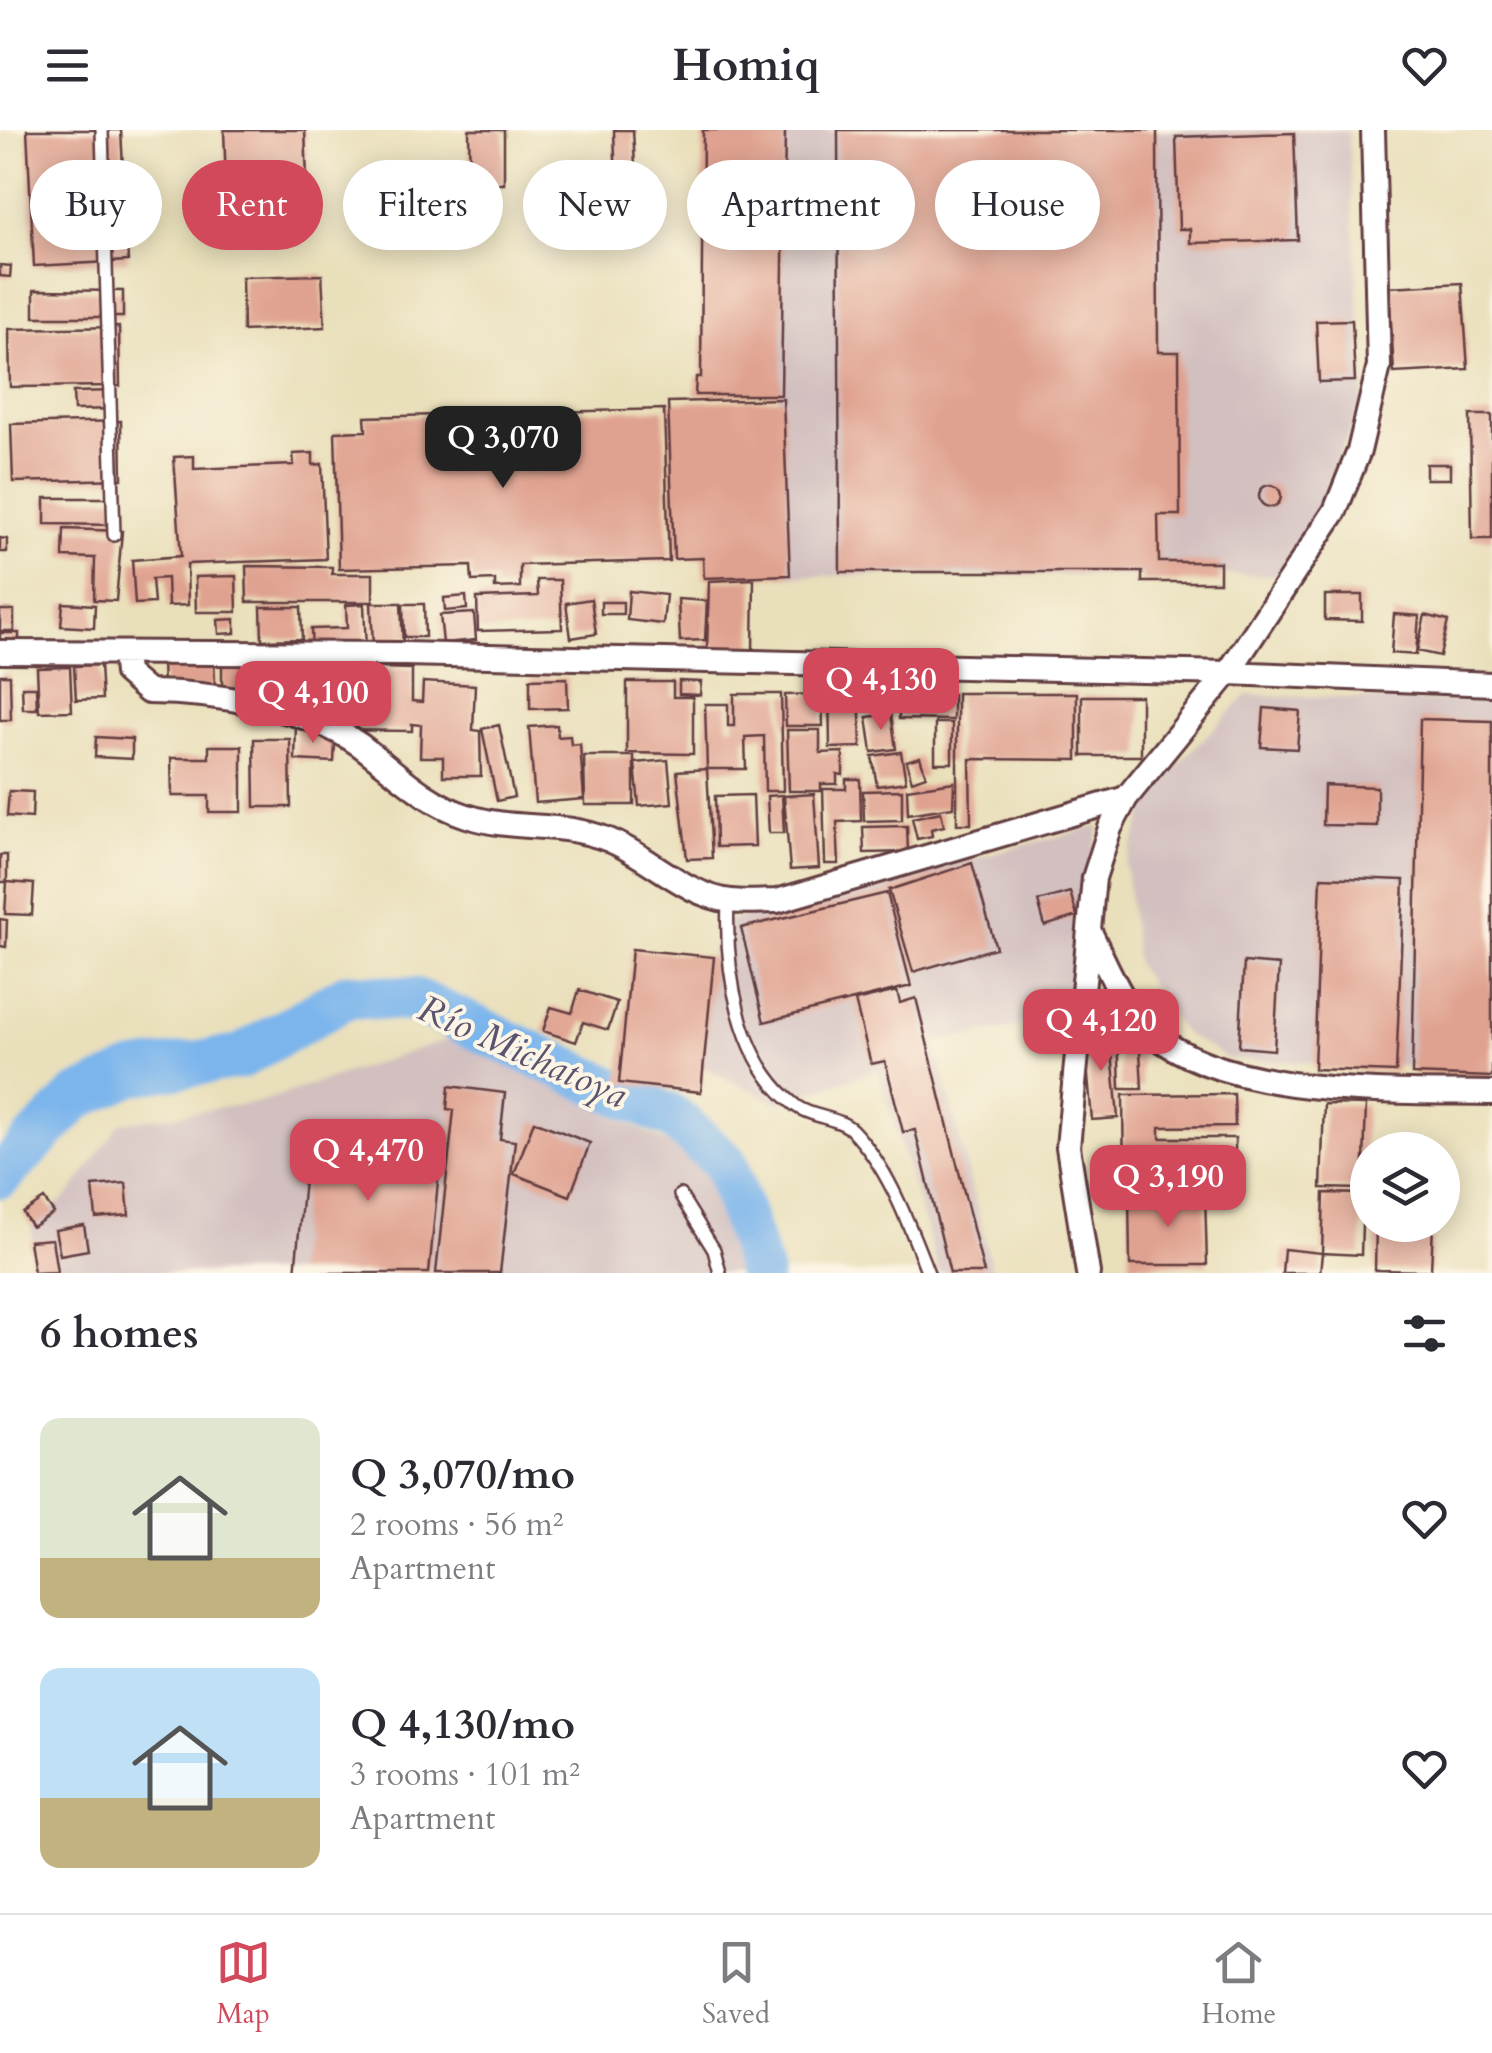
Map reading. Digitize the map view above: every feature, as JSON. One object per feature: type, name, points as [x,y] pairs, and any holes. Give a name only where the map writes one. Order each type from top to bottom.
[{"type":"street","points":[[1088,1273],[1068,1146],[1092,934],[1094,878],[1110,828],[1126,798],[1228,673],[1335,511],[1359,451],[1379,366],[1374,130]]},
{"type":"street","points":[[0,652],[404,654],[1228,673],[1492,684]]},
{"type":"street","points":[[124,655],[126,672],[148,692],[188,692],[281,710],[356,742],[416,792],[466,816],[513,826],[564,826],[612,841],[686,884],[728,901],[777,901],[1126,798]]},
{"type":"street","points":[[1092,934],[1118,988],[1150,1032],[1210,1068],[1280,1083],[1492,1093]]},
{"type":"lane","points":[[102,130],[114,535]]},
{"type":"lane","points":[[728,901],[734,1010],[749,1040],[772,1079],[796,1106],[850,1126],[884,1173],[928,1273]]},
{"type":"lane","points":[[680,1195],[714,1250],[720,1273]]},
{"type":"shaded area","points":[[778,130],[1348,130],[1364,396],[1290,575],[779,576],[778,250],[915,250],[915,160],[778,160]]},
{"type":"shaded area","points":[[1247,695],[1492,702],[1492,1070],[1228,1059],[1182,1032],[1136,964],[1126,865],[1152,791]]},
{"type":"shaded area","points":[[1100,826],[1064,1019],[935,1042],[993,1273],[939,1273],[878,1070],[777,1103],[697,1064],[717,923]]},
{"type":"shaded area","points":[[455,1037],[689,1154],[729,1211],[747,1273],[36,1273],[31,1224],[69,1195],[120,1123],[259,1102]]},
{"type":"building","points":[[27,130],[121,130],[123,160],[30,160],[30,188]]},
{"type":"building","points":[[224,130],[305,130],[306,160],[225,160]]},
{"type":"building","points":[[469,130],[504,130],[504,184],[503,160],[470,160]]},
{"type":"building","points":[[614,130],[633,130],[635,160],[615,160]]},
{"type":"building","points":[[703,130],[785,130],[785,160],[703,160]]},
{"type":"building","points":[[838,130],[1157,130],[1158,352],[1179,352],[1180,515],[1158,515],[1159,562],[1220,562],[1220,582],[1142,582],[1142,572],[840,572],[839,250],[915,250],[915,160],[838,160]]},
{"type":"building","points":[[1294,133],[1298,240],[1190,243],[1190,229],[1179,229],[1176,137]]},
{"type":"building","points":[[33,250],[127,250],[128,261],[34,266]]},
{"type":"building","points":[[702,250],[783,250],[781,395],[695,395],[696,377],[701,377]]},
{"type":"building","points":[[0,265],[11,266],[10,277],[0,276]]},
{"type":"building","points":[[322,275],[325,327],[243,331],[242,277]]},
{"type":"building","points":[[1462,283],[1468,369],[1394,373],[1389,287]]},
{"type":"building","points":[[34,290],[123,291],[123,317],[34,317]]},
{"type":"building","points":[[1352,320],[1355,381],[1319,382],[1316,321]]},
{"type":"building","points":[[119,327],[120,386],[10,387],[9,329]]},
{"type":"building","points":[[114,391],[114,409],[74,410],[73,392]]},
{"type":"building","points":[[783,399],[790,575],[704,578],[703,558],[674,559],[668,402]]},
{"type":"building","points":[[664,409],[669,561],[520,565],[520,587],[495,588],[495,580],[472,581],[471,566],[339,569],[335,432],[366,431],[365,417]]},
{"type":"building","points":[[1470,415],[1492,415],[1492,539],[1472,539]]},
{"type":"building","points":[[121,421],[122,479],[13,482],[11,424]]},
{"type":"building","points":[[313,453],[313,465],[322,464],[326,559],[187,564],[188,605],[168,606],[167,578],[152,579],[154,603],[135,604],[132,560],[181,556],[174,457],[194,456],[194,469],[294,465],[293,454]]},
{"type":"building","points":[[1426,464],[1450,464],[1450,479],[1426,479]]},
{"type":"building","points":[[1266,485],[1274,485],[1281,496],[1274,507],[1266,507],[1259,500],[1259,492]]},
{"type":"building","points":[[45,498],[117,498],[117,525],[45,524]]},
{"type":"building","points":[[64,529],[122,531],[116,601],[94,600],[95,558],[63,557]]},
{"type":"building","points":[[0,538],[7,539],[7,552],[0,552]]},
{"type":"building","points":[[246,566],[332,567],[332,574],[373,574],[373,602],[247,602]]},
{"type":"building","points":[[236,576],[237,612],[196,612],[195,577]]},
{"type":"building","points":[[754,579],[753,652],[707,650],[709,581]]},
{"type":"building","points":[[537,580],[560,580],[562,629],[478,631],[477,598],[538,596]]},
{"type":"building","points":[[629,591],[666,595],[663,624],[627,620]]},
{"type":"building","points":[[1325,595],[1362,595],[1362,621],[1325,620]]},
{"type":"building","points":[[466,596],[467,609],[445,611],[444,598]]},
{"type":"building","points":[[591,599],[596,634],[571,638],[566,603]]},
{"type":"building","points":[[678,599],[707,601],[705,640],[680,641]]},
{"type":"building","points":[[601,602],[623,602],[623,614],[601,614]]},
{"type":"building","points":[[63,603],[95,605],[94,628],[61,626]]},
{"type":"building","points":[[371,603],[401,603],[403,646],[373,646]]},
{"type":"building","points":[[364,604],[366,650],[312,651],[311,629],[347,628],[346,605]]},
{"type":"building","points":[[403,604],[424,604],[425,637],[404,637]]},
{"type":"building","points":[[261,607],[301,607],[302,639],[262,640]]},
{"type":"building","points":[[0,610],[14,610],[14,631],[0,631]]},
{"type":"building","points":[[474,613],[476,640],[443,643],[440,615]]},
{"type":"building","points":[[1394,614],[1419,616],[1416,655],[1391,653]]},
{"type":"building","points":[[1425,615],[1448,621],[1440,656],[1417,651]]},
{"type":"building","points":[[235,619],[235,633],[219,634],[218,620]]},
{"type":"building","points":[[0,633],[19,633],[19,650],[0,650]]},
{"type":"building","points":[[214,660],[215,687],[163,689],[162,661]]},
{"type":"building","points":[[100,665],[102,699],[76,700],[74,666]]},
{"type":"building","points":[[222,665],[274,665],[274,694],[222,693]]},
{"type":"building","points":[[280,665],[412,669],[412,701],[422,702],[423,682],[475,685],[473,730],[480,731],[481,776],[443,776],[443,757],[420,757],[421,725],[412,724],[412,731],[331,730],[331,674],[329,699],[279,696]]},
{"type":"building","points":[[70,667],[72,711],[39,712],[37,668]]},
{"type":"building","points":[[0,675],[10,675],[11,720],[0,720]]},
{"type":"building","points":[[567,678],[568,708],[530,709],[530,679]]},
{"type":"building","points":[[679,681],[701,682],[700,695],[679,694]]},
{"type":"building","points":[[627,682],[673,682],[673,697],[693,697],[693,754],[627,753]]},
{"type":"building","points":[[829,684],[859,684],[861,747],[830,748]]},
{"type":"building","points":[[22,687],[36,687],[37,709],[23,709]]},
{"type":"building","points":[[899,693],[953,694],[953,720],[899,719]]},
{"type":"building","points":[[957,693],[1077,693],[1077,760],[970,759],[971,824],[957,824]]},
{"type":"building","points":[[734,694],[781,694],[783,791],[765,791],[764,736],[745,737],[746,769],[707,769],[705,704],[728,704],[728,726],[734,726]]},
{"type":"building","points":[[822,694],[823,726],[786,726],[785,695]]},
{"type":"building","points":[[1082,696],[1141,696],[1141,756],[1082,756]]},
{"type":"building","points":[[1264,708],[1300,711],[1297,749],[1261,747]]},
{"type":"building","points":[[891,714],[896,749],[872,752],[867,717]]},
{"type":"building","points":[[1420,719],[1492,721],[1492,1077],[1412,1074]]},
{"type":"building","points":[[935,723],[952,723],[952,763],[935,763]]},
{"type":"building","points":[[296,724],[335,742],[334,762],[295,760]]},
{"type":"building","points":[[499,725],[514,797],[497,801],[482,729]]},
{"type":"building","points":[[557,725],[558,737],[570,736],[571,745],[580,744],[584,799],[535,803],[529,727]]},
{"type":"building","points":[[787,730],[820,730],[820,753],[843,752],[843,775],[837,774],[837,784],[821,784],[821,791],[789,791]]},
{"type":"building","points":[[96,737],[132,739],[132,759],[95,757]]},
{"type":"building","points":[[254,739],[290,739],[291,807],[255,807]]},
{"type":"building","points":[[209,746],[242,746],[242,812],[209,812],[209,796],[172,796],[171,758],[209,758]]},
{"type":"building","points":[[901,752],[906,782],[877,786],[872,756]]},
{"type":"building","points":[[584,756],[634,756],[634,805],[585,805]]},
{"type":"building","points":[[920,757],[926,776],[912,781],[906,761]]},
{"type":"building","points":[[668,760],[672,803],[639,806],[635,763]]},
{"type":"building","points":[[707,769],[712,858],[687,859],[677,771]]},
{"type":"building","points":[[846,779],[860,779],[861,821],[837,822],[839,864],[825,864],[823,789],[846,789]]},
{"type":"building","points":[[954,782],[953,807],[908,814],[907,789]]},
{"type":"building","points":[[1324,785],[1377,787],[1377,826],[1323,825]]},
{"type":"building","points":[[902,790],[902,820],[864,821],[863,791]]},
{"type":"building","points":[[9,791],[33,792],[32,818],[7,816]]},
{"type":"building","points":[[814,794],[819,868],[790,870],[784,796]]},
{"type":"building","points":[[753,795],[755,846],[716,847],[715,796]]},
{"type":"building","points":[[782,795],[784,833],[769,833],[767,796]]},
{"type":"building","points":[[941,812],[944,826],[931,829],[932,836],[917,839],[912,818]]},
{"type":"building","points":[[907,826],[908,852],[864,853],[863,827]]},
{"type":"building","points":[[0,855],[7,855],[7,882],[0,882]]},
{"type":"building","points":[[972,863],[996,948],[913,972],[889,890]]},
{"type":"building","points":[[1321,877],[1404,880],[1396,1072],[1314,1069]]},
{"type":"building","points":[[7,882],[34,884],[32,915],[5,914]]},
{"type":"building","points":[[1070,892],[1077,916],[1045,926],[1038,901]]},
{"type":"building","points":[[887,893],[911,986],[764,1022],[741,928]]},
{"type":"building","points":[[0,919],[7,920],[6,947],[0,946]]},
{"type":"building","points":[[632,949],[714,957],[701,1092],[619,1083]]},
{"type":"building","points":[[1244,962],[1279,965],[1274,1050],[1239,1047]]},
{"type":"building","points":[[579,990],[617,1002],[608,1030],[583,1022],[576,1042],[543,1031],[551,1007],[572,1013]]},
{"type":"building","points":[[897,991],[900,1003],[916,998],[984,1273],[950,1273],[915,1130],[903,1132],[885,1061],[871,1064],[855,1001]]},
{"type":"building","points":[[1110,1029],[1118,1118],[1092,1120],[1084,1031]]},
{"type":"building","points":[[1118,1030],[1140,1050],[1142,1089],[1120,1089]]},
{"type":"building","points":[[449,1086],[505,1093],[500,1139],[515,1141],[500,1273],[436,1273],[454,1110],[447,1109]]},
{"type":"building","points":[[1234,1094],[1235,1126],[1160,1127],[1160,1138],[1235,1138],[1235,1189],[1124,1190],[1123,1095]]},
{"type":"building","points":[[1324,1104],[1366,1105],[1365,1132],[1350,1132],[1350,1189],[1321,1188]]},
{"type":"building","points":[[534,1121],[590,1143],[570,1196],[514,1174]]},
{"type":"building","points":[[309,1128],[442,1141],[429,1273],[295,1273]]},
{"type":"building","points":[[126,1183],[129,1215],[96,1218],[93,1186]]},
{"type":"building","points":[[1324,1193],[1350,1194],[1350,1242],[1361,1242],[1361,1255],[1322,1253]]},
{"type":"building","points":[[1205,1194],[1207,1265],[1130,1265],[1129,1195]]},
{"type":"building","points":[[44,1199],[54,1213],[32,1227],[23,1213]]},
{"type":"building","points":[[84,1225],[88,1250],[60,1255],[55,1230]]},
{"type":"building","points":[[52,1239],[57,1272],[34,1273],[29,1241]]},
{"type":"building","points":[[1376,1242],[1432,1242],[1431,1271],[1375,1270]]},
{"type":"building","points":[[1284,1249],[1322,1253],[1320,1273],[1282,1273]]},
{"type":"waterway","name":"Río Michatoya","points":[[0,1176],[77,1098],[133,1073],[240,1057],[348,995],[415,1000],[674,1118],[725,1163],[760,1273]]}]
